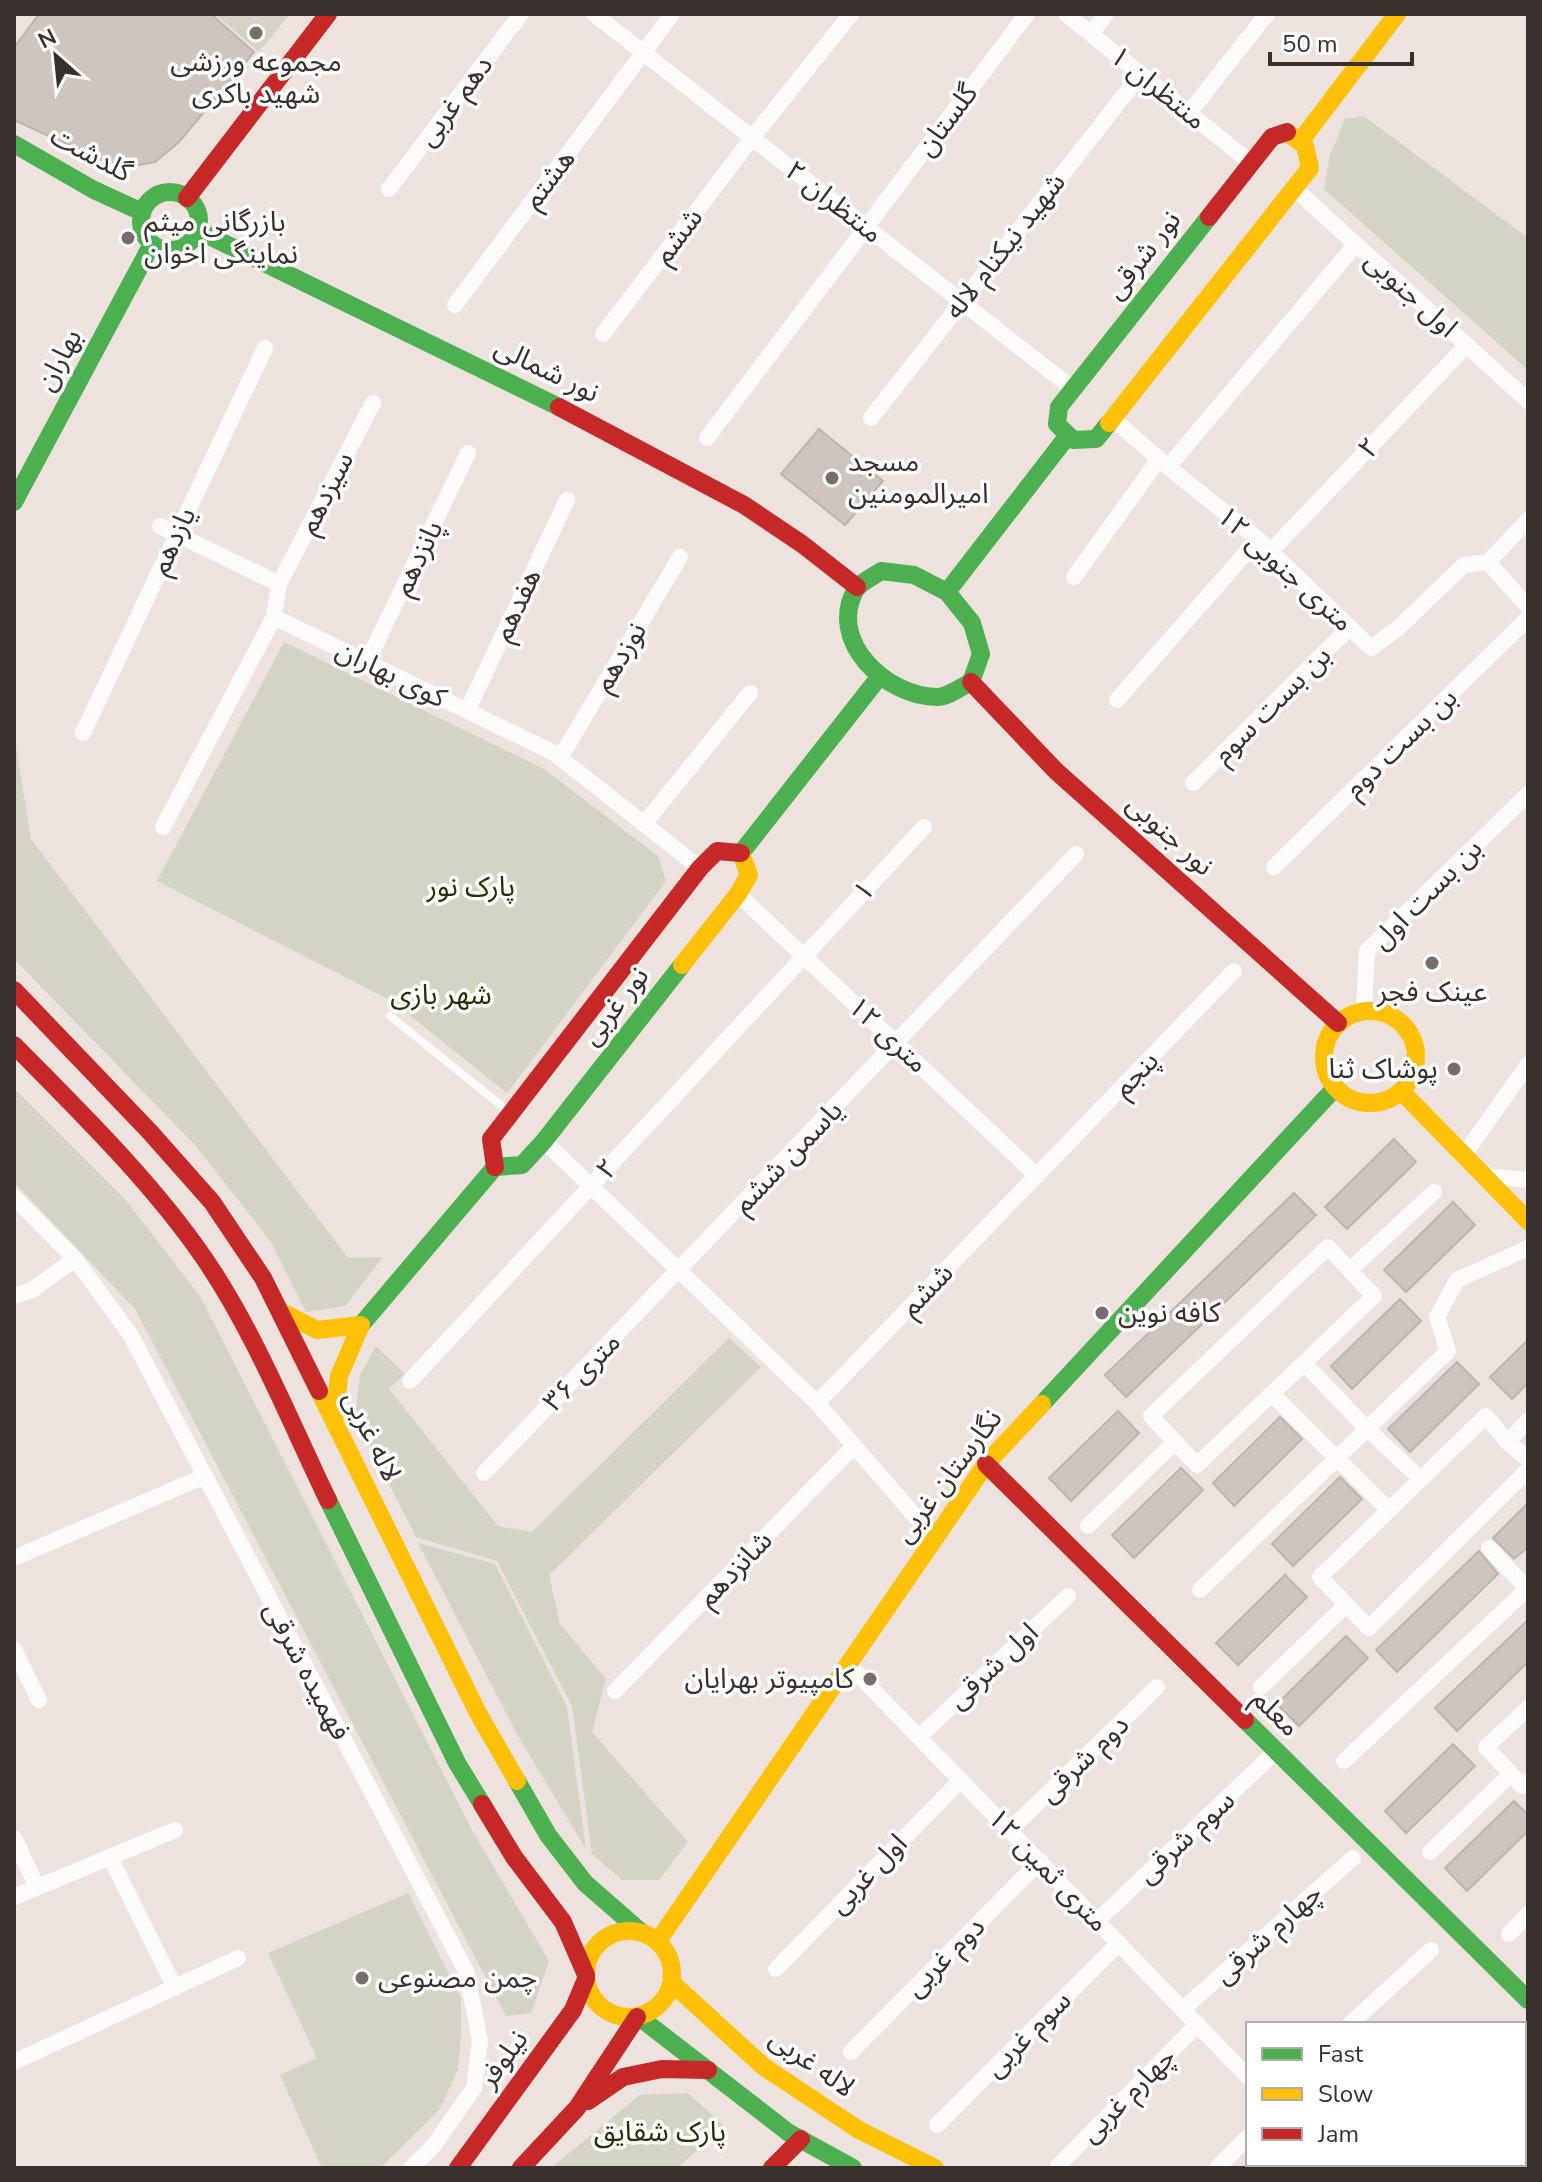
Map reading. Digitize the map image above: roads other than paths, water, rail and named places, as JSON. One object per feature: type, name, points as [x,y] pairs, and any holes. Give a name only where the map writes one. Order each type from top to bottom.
[{"type":"main road","points":[[187,198],[328,14]]},
{"type":"main road","points":[[947,592],[1066,438],[1081,443],[1096,439],[1310,168],[1310,152],[1302,139],[1397,14]]},
{"type":"main road","name":"نور شرقی","points":[[1066,438],[1057,424],[1059,407],[1251,163],[1272,137],[1287,132],[1302,139]]},
{"type":"main road","name":"گلدشت","points":[[14,144],[94,190],[142,212]]},
{"type":"main road","points":[[170,192],[187,198],[197,212],[195,237],[169,250],[152,244],[141,221],[142,212],[153,197],[170,192]]},
{"type":"main road","name":"نور شمالی","points":[[197,230],[682,470],[767,521],[857,587]]},
{"type":"main road","name":"بهاران","points":[[14,502],[152,244]]},
{"type":"main road","points":[[881,571],[914,575],[947,592],[972,623],[981,654],[971,682],[941,697],[910,694],[880,676],[858,653],[846,619],[857,587],[881,571]]},
{"type":"main road","points":[[738,894],[749,875],[741,853],[880,676]]},
{"type":"main road","name":"نور جنوبی","points":[[971,682],[1056,771],[1338,1023]]},
{"type":"main road","name":"نور غربی","points":[[738,894],[544,1141],[522,1165],[495,1167],[491,1139],[700,868],[717,851],[741,853]]},
{"type":"main road","name":"لاله غربی","points":[[14,990],[150,1132],[212,1202],[282,1312],[478,1713],[548,1835],[585,1883],[650,1937]]},
{"type":"main road","points":[[1364,1011],[1378,1011],[1392,1016],[1412,1037],[1416,1051],[1410,1080],[1401,1091],[1375,1103],[1360,1102],[1335,1088],[1324,1062],[1329,1035],[1338,1023],[1364,1011]]},
{"type":"main road","points":[[14,1045],[121,1155],[202,1255],[229,1297],[457,1763],[514,1857],[563,1922],[586,1977],[589,1992],[597,2005],[610,2014],[624,2018],[638,2017],[661,2005],[672,1983],[671,1960],[650,1937],[627,1931],[601,1940],[587,1964],[586,1977]]},
{"type":"main road","name":"نگارستان غربی","points":[[650,1937],[848,1664],[986,1464],[1335,1088]]},
{"type":"main road","points":[[1401,1091],[1528,1221]]},
{"type":"main road","points":[[334,1422],[339,1376],[361,1325],[495,1167]]},
{"type":"main road","points":[[282,1312],[317,1330],[361,1325]]},
{"type":"main road","name":"معلم","points":[[986,1464],[1528,2000]]},
{"type":"main road","name":"نیلوفر","points":[[458,2168],[573,2010],[586,1977]]},
{"type":"main road","name":"لاله غربی","points":[[672,1983],[764,2067],[859,2130],[935,2168]]},
{"type":"main road","points":[[638,2017],[831,2162],[853,2168]]},
{"type":"main road","points":[[521,2168],[577,2108],[638,2017]]},
{"type":"main road","points":[[577,2108],[623,2077],[662,2069],[708,2070]]},
{"type":"main road","points":[[772,2168],[801,2139]]},
{"type":"street","name":"دهم غربی","points":[[389,189],[521,14]]},
{"type":"street","name":"منتظران ۲","points":[[594,14],[1073,389]]},
{"type":"street","name":"هشتم","points":[[455,305],[672,14]]},
{"type":"street","name":"ششم","points":[[603,334],[851,14]]},
{"type":"street","name":"گلستان","points":[[707,438],[1027,14]]},
{"type":"street","name":"منتظران ۱","points":[[1066,14],[1251,163]]},
{"type":"street","points":[[1091,34],[1106,14]]},
{"type":"street","points":[[1189,113],[1267,14]]},
{"type":"street","name":"شهید نیکنام لاله","points":[[871,418],[1141,74]]},
{"type":"street","name":"اول جنوبی","points":[[1294,188],[1528,401]]},
{"type":"street","points":[[1074,577],[1164,463],[1356,244]]},
{"type":"street","name":"۲","points":[[1271,551],[1467,345]]},
{"type":"street","name":"یازدهم","points":[[83,733],[265,348]]},
{"type":"street","name":"سیزدهم","points":[[274,617],[279,584],[373,403]]},
{"type":"street","name":"۱۲ متری جنوبی","points":[[1112,418],[1258,539],[1371,648],[1398,628],[1464,565],[1488,562]]},
{"type":"street","name":"پانزدهم","points":[[367,662],[468,453]]},
{"type":"street","name":"هفدهم","points":[[467,711],[567,500]]},
{"type":"street","points":[[1528,520],[1488,562],[1528,607]]},
{"type":"street","points":[[160,526],[279,584]]},
{"type":"street","points":[[1117,700],[1258,539]]},
{"type":"street","name":"نوزدهم","points":[[560,758],[680,557]]},
{"type":"street","points":[[163,827],[274,617]]},
{"type":"street","name":"کوی بهاران","points":[[274,617],[560,758],[700,868]]},
{"type":"street","name":"بن بست دوم","points":[[1274,867],[1528,618]]},
{"type":"street","name":"بن بست سوم","points":[[1193,783],[1350,627]]},
{"type":"street","points":[[644,824],[750,693]]},
{"type":"street","name":"بن بست اول","points":[[1364,1011],[1367,951],[1528,794]]},
{"type":"street","name":"۱","points":[[804,956],[924,827]]},
{"type":"street","points":[[896,1043],[1076,854]]},
{"type":"street","name":"۱۲ متری","points":[[738,894],[1037,1176]]},
{"type":"street","name":"۲","points":[[410,1381],[804,956]]},
{"type":"street","name":"پنجم","points":[[1037,1176],[1234,971]]},
{"type":"street","name":"یاسمن ششم","points":[[680,1271],[896,1043]]},
{"type":"street","points":[[1464,1155],[1528,1064]]},
{"type":"street","points":[[544,1141],[817,1403],[934,1538]]},
{"type":"street","name":"ششم","points":[[817,1403],[1037,1176]]},
{"type":"street","points":[[1484,1176],[1528,1180]]},
{"type":"street","points":[[1350,1270],[1434,1192]]},
{"type":"street","name":"فهمیده شرقی","points":[[14,1197],[75,1259],[130,1334],[466,1971],[480,2040],[474,2088],[434,2145],[411,2168]]},
{"type":"street","points":[[1328,1247],[1374,1296],[1304,1363],[1197,1465],[1151,1416],[1328,1247]]},
{"type":"street","points":[[1200,1590],[1448,1351],[1437,1317],[1457,1280],[1528,1248]]},
{"type":"street","points":[[14,1296],[32,1290],[75,1259]]},
{"type":"street","name":"۳۶ متری","points":[[484,1473],[680,1271]]},
{"type":"street","points":[[1304,1363],[1367,1429],[1421,1479]]},
{"type":"street","points":[[1272,1394],[1389,1510]]},
{"type":"street","points":[[1528,1459],[1507,1442],[1486,1416],[1320,1577],[1369,1628],[1528,1470]]},
{"type":"street","points":[[1507,1442],[1528,1421]]},
{"type":"street","points":[[1088,1526],[1175,1442]]},
{"type":"street","name":"شانزدهم","points":[[615,1691],[854,1446]]},
{"type":"street","points":[[14,1558],[205,1476]]},
{"type":"street","points":[[1344,1761],[1528,1589],[1489,1548]]},
{"type":"street","name":"اول شرقی","points":[[919,1737],[1068,1596]]},
{"type":"street","points":[[1261,1687],[1346,1605]]},
{"type":"street","points":[[14,1649],[39,1700]]},
{"type":"street","name":"۱۲ متری ثمین","points":[[848,1664],[1246,2075]]},
{"type":"street","name":"دوم شرقی","points":[[1010,1830],[1157,1687]]},
{"type":"street","points":[[1528,1708],[1486,1747],[1522,1786],[1528,1781]]},
{"type":"street","name":"سوم شرقی","points":[[1097,1921],[1275,1752]]},
{"type":"street","points":[[1430,1852],[1511,1774]]},
{"type":"street","name":"اول غربی","points":[[776,1969],[961,1780]]},
{"type":"street","points":[[14,1897],[175,1830]]},
{"type":"street","points":[[14,1838],[37,1887]]},
{"type":"street","points":[[110,1857],[175,1988]]},
{"type":"street","name":"چهارم شرقی","points":[[1183,2009],[1353,1858]]},
{"type":"street","name":"دوم غربی","points":[[851,2052],[1040,1861]]},
{"type":"street","points":[[1509,1934],[1528,1914]]},
{"type":"street","name":"سوم غربی","points":[[937,2125],[1119,1943]]},
{"type":"street","points":[[1352,2022],[1431,1950]]},
{"type":"street","points":[[14,2062],[238,1958]]},
{"type":"street","name":"چهارم غربی","points":[[1058,2166],[1198,2024]]},
{"type":"street","points":[[1217,2168],[1246,2139]]},
{"type":"lane","points":[[390,1016],[509,1113]]},
{"type":"place","name":"مجموعه ورزشی شهید باکری","points":[[256,33]]},
{"type":"place","name":"بازرگانی میثم نماینگی اخوان","points":[[128,238]]},
{"type":"place","name":"مسجد امیرالمومنین","points":[[832,478]]},
{"type":"place","name":"عینک فجر","points":[[1432,963]]},
{"type":"place","name":"پوشاک ثنا","points":[[1454,1069]]},
{"type":"place","name":"کافه نوین","points":[[1102,1313]]},
{"type":"place","name":"کامپیوتر بهرایان","points":[[870,1679]]},
{"type":"place","name":"چمن مصنوعی","points":[[362,1978]]},
{"type":"park label","name":"پارک نور","points":[[471,887]]},
{"type":"park label","name":"شهر بازی","points":[[441,995]]},
{"type":"park label","name":"پارک شقایق","points":[[660,2132]]}]
